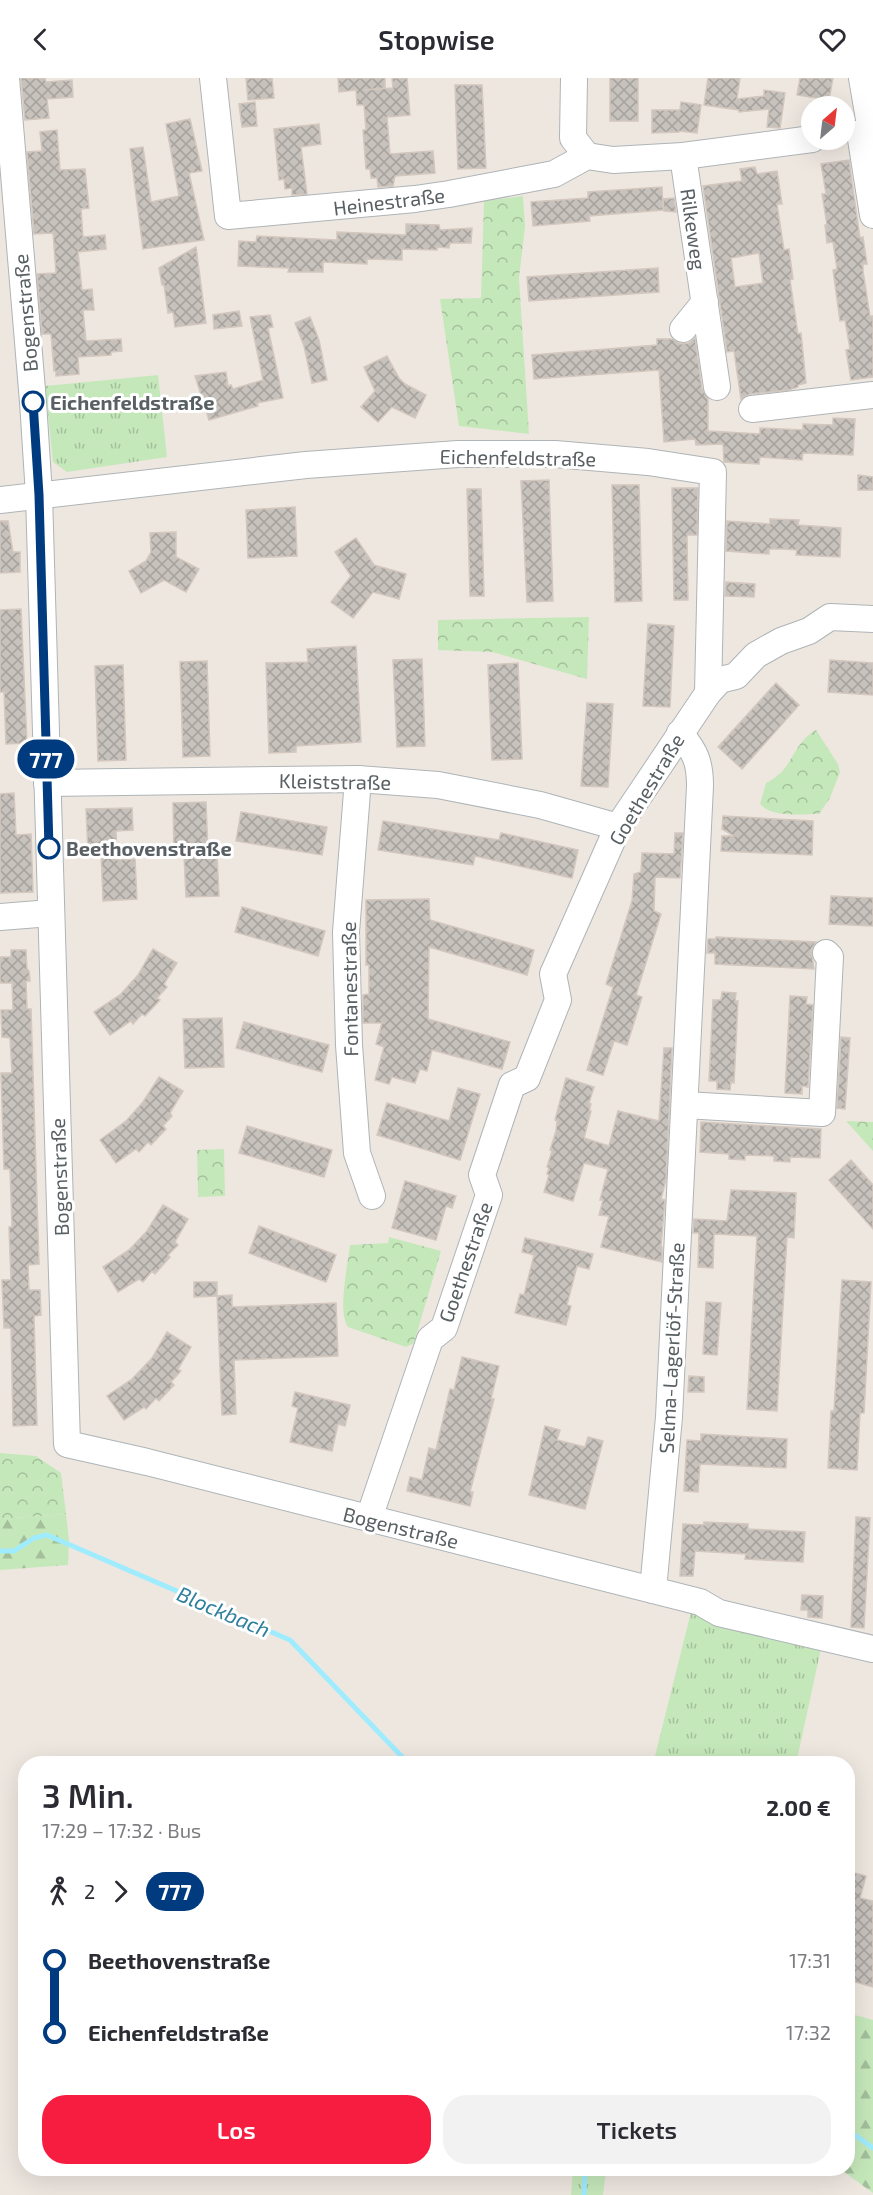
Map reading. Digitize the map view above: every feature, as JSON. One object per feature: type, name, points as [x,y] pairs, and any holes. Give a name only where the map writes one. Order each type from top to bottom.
[{"type":"street","name":"Bogenstraße","points":[[6,78],[39,495],[67,1444],[147,1462],[700,1602],[718,1613],[873,1649]]},
{"type":"street","name":"Heinestraße","points":[[213,78],[228,216],[415,200],[554,174],[587,156]]},
{"type":"street","points":[[574,78],[573,138],[587,156],[613,160],[683,156],[801,140]]},
{"type":"street","points":[[862,78],[862,132],[873,215]]},
{"type":"street","name":"Rilkeweg","points":[[683,156],[717,387]]},
{"type":"street","points":[[683,328],[705,302]]},
{"type":"street","points":[[752,409],[873,395]]},
{"type":"street","name":"Eichenfeldstraße","points":[[0,500],[306,465],[458,454],[555,454],[648,462],[713,472],[708,693]]},
{"type":"street","name":"Goethestraße","points":[[369,1518],[430,1339],[444,1328],[481,1222],[489,1195],[482,1175],[512,1085],[527,1078],[530,1071],[558,1000],[553,974],[618,827],[680,733],[720,680],[736,676],[756,655],[781,641],[809,632],[830,617],[873,619]]},
{"type":"street","name":"Selma-Lagerlöf-Straße","points":[[653,1590],[669,1417],[700,771],[696,753],[680,733]]},
{"type":"street","name":"Kleiststraße","points":[[47,783],[358,779],[449,787],[540,805],[618,827]]},
{"type":"street","name":"Fontanestraße","points":[[358,779],[346,932],[349,1045],[357,1153],[372,1196]]},
{"type":"street","points":[[0,917],[51,913]]},
{"type":"street","points":[[685,1105],[822,1113],[830,957],[826,953]]},
{"type":"green space","points":[[523,196],[525,227],[519,278],[529,434],[459,426],[440,299],[481,298],[484,201]]},
{"type":"green space","points":[[158,375],[167,457],[67,472],[53,462],[45,386]]},
{"type":"green space","points":[[589,617],[587,679],[492,652],[438,650],[438,620]]},
{"type":"green space","points":[[816,730],[838,764],[840,772],[830,798],[819,814],[780,813],[760,804],[766,783],[782,771],[802,742]]},
{"type":"green space","points":[[846,1121],[873,1122],[873,1151]]},
{"type":"green space","points":[[224,1149],[225,1196],[198,1197],[197,1150]]},
{"type":"green space","points":[[389,1237],[441,1251],[414,1343],[406,1347],[348,1327],[343,1310],[350,1245],[388,1243]]},
{"type":"green space","points":[[0,1453],[36,1456],[61,1473],[66,1514],[0,1519]]},
{"type":"green space","points":[[66,1514],[69,1541],[68,1565],[0,1570],[0,1519]]},
{"type":"green space","points":[[691,1612],[822,1644],[798,1756],[655,1756]]},
{"type":"green space","points":[[855,2015],[873,2020],[873,2193],[850,2176],[855,2176]]},
{"type":"green space","points":[[572,2176],[605,2176],[603,2195],[571,2195]]},
{"type":"building","points":[[21,78],[45,78],[46,82],[72,80],[73,97],[47,99],[49,118],[25,120]]},
{"type":"building","points":[[246,78],[272,78],[274,98],[248,100]]},
{"type":"building","points":[[338,78],[385,78],[385,88],[364,90],[393,88],[392,78],[407,78],[410,115],[387,117],[390,154],[433,151],[435,173],[395,176],[393,186],[378,187],[377,178],[371,178],[370,169],[366,169],[364,105],[357,105],[356,90],[339,92]]},
{"type":"building","points":[[610,78],[638,78],[638,121],[610,121]]},
{"type":"building","points":[[708,78],[740,78],[737,99],[764,96],[764,90],[785,93],[780,128],[767,127],[769,109],[739,112],[739,110],[704,105]]},
{"type":"building","points":[[800,78],[833,78],[830,96],[797,95]]},
{"type":"building","points":[[455,85],[482,85],[486,168],[458,169]]},
{"type":"building","points":[[255,102],[257,126],[242,127],[239,104]]},
{"type":"building","points":[[681,102],[701,105],[697,133],[679,131],[652,133],[652,110],[680,110]]},
{"type":"building","points":[[190,119],[202,171],[189,173],[204,240],[143,249],[130,149],[143,147],[151,202],[179,196],[166,124]]},
{"type":"building","points":[[319,124],[321,144],[301,147],[307,194],[292,195],[292,188],[285,189],[284,179],[279,180],[274,129]]},
{"type":"building","points":[[57,130],[60,170],[85,169],[89,208],[81,209],[83,237],[105,235],[106,249],[78,252],[82,290],[92,289],[94,310],[83,310],[86,341],[121,339],[122,351],[111,352],[111,355],[78,357],[79,374],[56,376],[51,334],[42,334],[37,274],[56,273],[53,233],[34,234],[27,152],[42,151],[40,132]]},
{"type":"building","points":[[849,160],[860,238],[863,237],[867,264],[863,264],[863,271],[870,316],[873,316],[873,377],[851,380],[846,350],[850,349],[845,320],[840,321],[833,270],[837,269],[833,242],[827,243],[825,225],[827,225],[822,194],[826,194],[821,164]]},
{"type":"building","points":[[755,167],[757,174],[777,171],[782,204],[777,204],[784,250],[789,249],[793,279],[790,280],[798,334],[801,333],[806,383],[789,390],[750,394],[741,399],[734,351],[727,352],[703,186],[742,181],[740,169]],"holes":[[[759,253],[763,283],[735,287],[731,258]]]},
{"type":"building","points":[[662,187],[663,210],[589,216],[590,221],[533,226],[531,202],[588,198],[588,192]]},
{"type":"building","points":[[674,198],[676,212],[664,211],[663,199]]},
{"type":"building","points":[[406,224],[439,225],[440,230],[472,228],[471,243],[450,243],[449,248],[437,247],[437,250],[402,249],[402,260],[367,259],[367,264],[323,262],[323,272],[288,272],[289,268],[238,266],[239,241],[256,242],[257,236],[337,240],[337,232],[406,235]]},
{"type":"building","points":[[196,247],[206,323],[175,327],[173,312],[168,313],[159,268]]},
{"type":"building","points":[[658,268],[659,292],[529,301],[527,277]]},
{"type":"building","points":[[239,311],[242,326],[214,329],[213,315]]},
{"type":"building","points":[[270,315],[273,327],[268,328],[283,398],[257,403],[258,406],[209,420],[195,376],[226,372],[228,386],[231,385],[233,389],[263,380],[250,317]]},
{"type":"building","points":[[310,317],[319,340],[327,380],[312,383],[304,346],[295,323]]},
{"type":"building","points":[[695,338],[702,389],[708,398],[708,431],[760,434],[760,428],[803,430],[803,424],[833,425],[833,418],[855,419],[853,455],[803,453],[802,460],[760,457],[759,464],[724,462],[723,444],[696,445],[695,439],[664,442],[659,370],[534,379],[532,355],[657,345],[657,339],[672,339],[681,344],[689,343]]},
{"type":"building","points":[[387,356],[399,378],[405,384],[426,395],[415,418],[392,407],[378,422],[361,407],[375,391],[364,367]]},
{"type":"building","points":[[858,475],[873,477],[873,490],[858,490]]},
{"type":"building","points":[[549,480],[553,601],[527,602],[521,481]]},
{"type":"building","points":[[612,485],[639,485],[642,601],[615,602]]},
{"type":"building","points":[[672,488],[698,488],[697,535],[687,535],[688,600],[674,600]]},
{"type":"building","points":[[467,489],[481,489],[484,596],[470,596]]},
{"type":"building","points":[[295,507],[297,556],[248,558],[246,510]]},
{"type":"building","points":[[770,519],[799,520],[798,525],[841,528],[840,557],[796,555],[797,550],[783,549],[769,549],[769,554],[726,551],[727,521],[770,524]]},
{"type":"building","points":[[0,521],[8,521],[13,552],[20,552],[20,572],[0,573]]},
{"type":"building","points":[[176,532],[176,557],[199,569],[186,592],[164,580],[141,593],[129,571],[146,561],[151,552],[150,533]]},
{"type":"building","points":[[356,538],[374,565],[406,574],[399,599],[373,592],[353,618],[331,602],[351,576],[335,552]]},
{"type":"building","points":[[726,582],[755,584],[754,597],[725,596]]},
{"type":"building","points":[[21,609],[27,743],[6,744],[4,692],[0,692],[0,610]]},
{"type":"building","points":[[648,624],[674,626],[670,707],[643,706]]},
{"type":"building","points":[[356,646],[361,742],[296,746],[296,752],[269,753],[266,663],[308,662],[307,649]]},
{"type":"building","points":[[422,659],[425,746],[397,747],[393,660]]},
{"type":"building","points":[[830,660],[873,663],[873,695],[828,692]]},
{"type":"building","points":[[207,661],[210,756],[183,757],[180,662]]},
{"type":"building","points":[[518,663],[522,759],[492,760],[488,665]]},
{"type":"building","points":[[123,665],[126,760],[98,761],[95,666]]},
{"type":"building","points":[[776,683],[799,705],[742,769],[718,747]]},
{"type":"building","points":[[587,703],[613,704],[608,787],[581,786]]},
{"type":"building","points":[[14,793],[16,835],[31,834],[33,892],[0,893],[0,794]]},
{"type":"building","points":[[206,802],[208,854],[217,854],[219,896],[186,897],[184,855],[174,855],[173,803]]},
{"type":"building","points":[[132,808],[133,830],[116,831],[117,860],[135,859],[137,899],[103,901],[101,852],[88,853],[86,809]]},
{"type":"building","points":[[241,812],[327,827],[322,855],[236,841]]},
{"type":"building","points":[[723,816],[813,821],[812,855],[721,851],[722,836],[734,836],[722,829]]},
{"type":"building","points":[[383,821],[499,840],[501,833],[578,850],[572,878],[475,856],[473,865],[378,850]]},
{"type":"building","points":[[675,833],[683,833],[680,878],[655,877],[654,911],[661,914],[636,995],[642,997],[627,1045],[614,1041],[603,1075],[587,1070],[613,987],[606,984],[632,901],[634,874],[641,872],[642,853],[674,854]]},
{"type":"building","points":[[831,896],[873,898],[873,926],[829,924]]},
{"type":"building","points":[[429,899],[430,920],[534,950],[527,975],[429,947],[428,1019],[510,1042],[502,1069],[432,1050],[427,1071],[420,1069],[415,1083],[392,1077],[389,1084],[375,1080],[384,1047],[376,1044],[382,1023],[363,1023],[363,995],[369,994],[369,965],[366,965],[366,900]]},
{"type":"building","points":[[242,907],[325,931],[318,956],[235,932]]},
{"type":"building","points":[[716,937],[816,942],[811,950],[814,969],[715,964],[715,953],[707,953],[708,939],[716,939]]},
{"type":"building","points":[[153,949],[177,963],[164,984],[167,987],[157,998],[160,1000],[145,1016],[142,1014],[133,1024],[131,1021],[110,1035],[94,1012],[120,995],[138,975]]},
{"type":"building","points":[[11,950],[26,950],[30,981],[26,981],[27,1009],[31,1009],[39,1264],[28,1265],[29,1290],[40,1290],[41,1315],[34,1316],[37,1425],[13,1426],[11,1328],[4,1328],[2,1280],[11,1280],[9,1227],[12,1227],[10,1169],[4,1169],[1,1073],[12,1073],[10,1038],[2,1037],[1,1010],[13,1010],[12,983],[0,983],[0,957],[11,957]]},
{"type":"building","points":[[722,992],[736,993],[735,1001],[738,1001],[734,1083],[731,1082],[730,1090],[717,1089],[717,1081],[709,1081],[713,1000],[721,1000]]},
{"type":"building","points":[[790,996],[807,997],[806,1004],[813,1005],[808,1087],[802,1086],[802,1094],[785,1093]]},
{"type":"building","points":[[222,1018],[224,1067],[185,1068],[183,1019]]},
{"type":"building","points":[[244,1022],[329,1045],[322,1072],[236,1048]]},
{"type":"building","points":[[841,1037],[850,1038],[845,1109],[837,1108]]},
{"type":"building","points":[[664,1048],[672,1048],[666,1180],[661,1199],[665,1200],[662,1262],[601,1247],[609,1216],[599,1215],[603,1200],[600,1200],[608,1169],[584,1163],[573,1201],[544,1192],[549,1175],[547,1167],[552,1151],[550,1150],[556,1131],[557,1121],[555,1120],[566,1078],[594,1087],[589,1103],[591,1104],[589,1111],[591,1111],[584,1138],[609,1146],[618,1111],[659,1121]]},
{"type":"building","points":[[159,1077],[183,1091],[170,1113],[172,1116],[163,1126],[166,1129],[151,1145],[148,1142],[139,1152],[136,1149],[116,1163],[100,1140],[126,1121],[143,1102]]},
{"type":"building","points":[[458,1088],[480,1094],[460,1160],[377,1135],[387,1103],[449,1121]]},
{"type":"building","points":[[701,1122],[821,1129],[820,1158],[790,1157],[790,1162],[774,1161],[774,1156],[745,1155],[745,1160],[729,1159],[729,1154],[700,1152]]},
{"type":"building","points":[[247,1126],[332,1150],[324,1177],[239,1153]]},
{"type":"building","points":[[851,1160],[873,1185],[873,1229],[829,1180]]},
{"type":"building","points":[[405,1181],[456,1196],[452,1208],[446,1206],[436,1240],[392,1228]]},
{"type":"building","points":[[731,1190],[796,1193],[794,1238],[787,1237],[777,1411],[747,1409],[757,1236],[714,1234],[713,1268],[698,1267],[699,1233],[693,1233],[694,1219],[727,1221]]},
{"type":"building","points":[[163,1205],[188,1219],[175,1242],[178,1245],[155,1274],[152,1271],[143,1282],[139,1279],[118,1292],[103,1267],[129,1250],[147,1231]]},
{"type":"building","points":[[259,1226],[336,1255],[326,1282],[249,1253]]},
{"type":"building","points":[[525,1238],[593,1254],[589,1269],[577,1266],[567,1305],[571,1306],[566,1325],[515,1313],[520,1294],[524,1295],[534,1255],[522,1252]]},
{"type":"building","points":[[842,1280],[871,1282],[864,1413],[860,1413],[857,1470],[828,1468]]},
{"type":"building","points":[[194,1282],[217,1282],[217,1296],[194,1297]]},
{"type":"building","points":[[232,1295],[232,1307],[336,1303],[338,1356],[234,1360],[236,1414],[222,1415],[217,1296]]},
{"type":"building","points":[[706,1302],[721,1303],[717,1355],[703,1354]]},
{"type":"building","points":[[167,1332],[191,1347],[178,1369],[181,1371],[171,1382],[174,1385],[159,1401],[156,1398],[146,1409],[144,1407],[124,1420],[107,1396],[132,1379],[152,1358]]},
{"type":"building","points":[[462,1357],[499,1366],[491,1399],[494,1399],[470,1492],[473,1492],[470,1506],[407,1491],[410,1477],[422,1480],[429,1448],[436,1450],[450,1389],[454,1390]]},
{"type":"building","points":[[689,1376],[704,1377],[704,1392],[688,1392]]},
{"type":"building","points":[[295,1392],[350,1405],[345,1426],[338,1424],[332,1451],[290,1442],[298,1408],[292,1406]]},
{"type":"building","points":[[545,1426],[560,1430],[557,1440],[585,1447],[588,1437],[603,1441],[585,1509],[529,1495]]},
{"type":"building","points":[[701,1434],[787,1439],[786,1468],[700,1464],[698,1492],[684,1491],[687,1440],[701,1441]]},
{"type":"building","points":[[856,1517],[870,1518],[864,1628],[851,1627]]},
{"type":"building","points":[[704,1522],[748,1524],[748,1529],[805,1532],[803,1562],[745,1559],[746,1554],[695,1551],[693,1576],[680,1576],[683,1524],[704,1525]]},
{"type":"building","points":[[802,1595],[823,1596],[822,1618],[808,1617],[808,1610],[801,1610]]},
{"type":"building","points":[[855,1873],[866,1876],[860,1898],[873,1901],[873,1987],[855,1982]]},
{"type":"waterway","name":"Blockbach","points":[[0,1551],[14,1551],[34,1538],[47,1535],[290,1640],[401,1756]]},
{"type":"waterway","name":"Blockbach","points":[[855,2135],[873,2148]]},
{"type":"waterway","points":[[584,2195],[585,2176]]},
{"type":"bus line","name":"777","points":[[33,402],[39,495],[49,848]]},
{"type":"place","name":"Eichenfeldstraße","points":[[33,402]]},
{"type":"place","name":"Beethovenstraße","points":[[49,848]]}]
